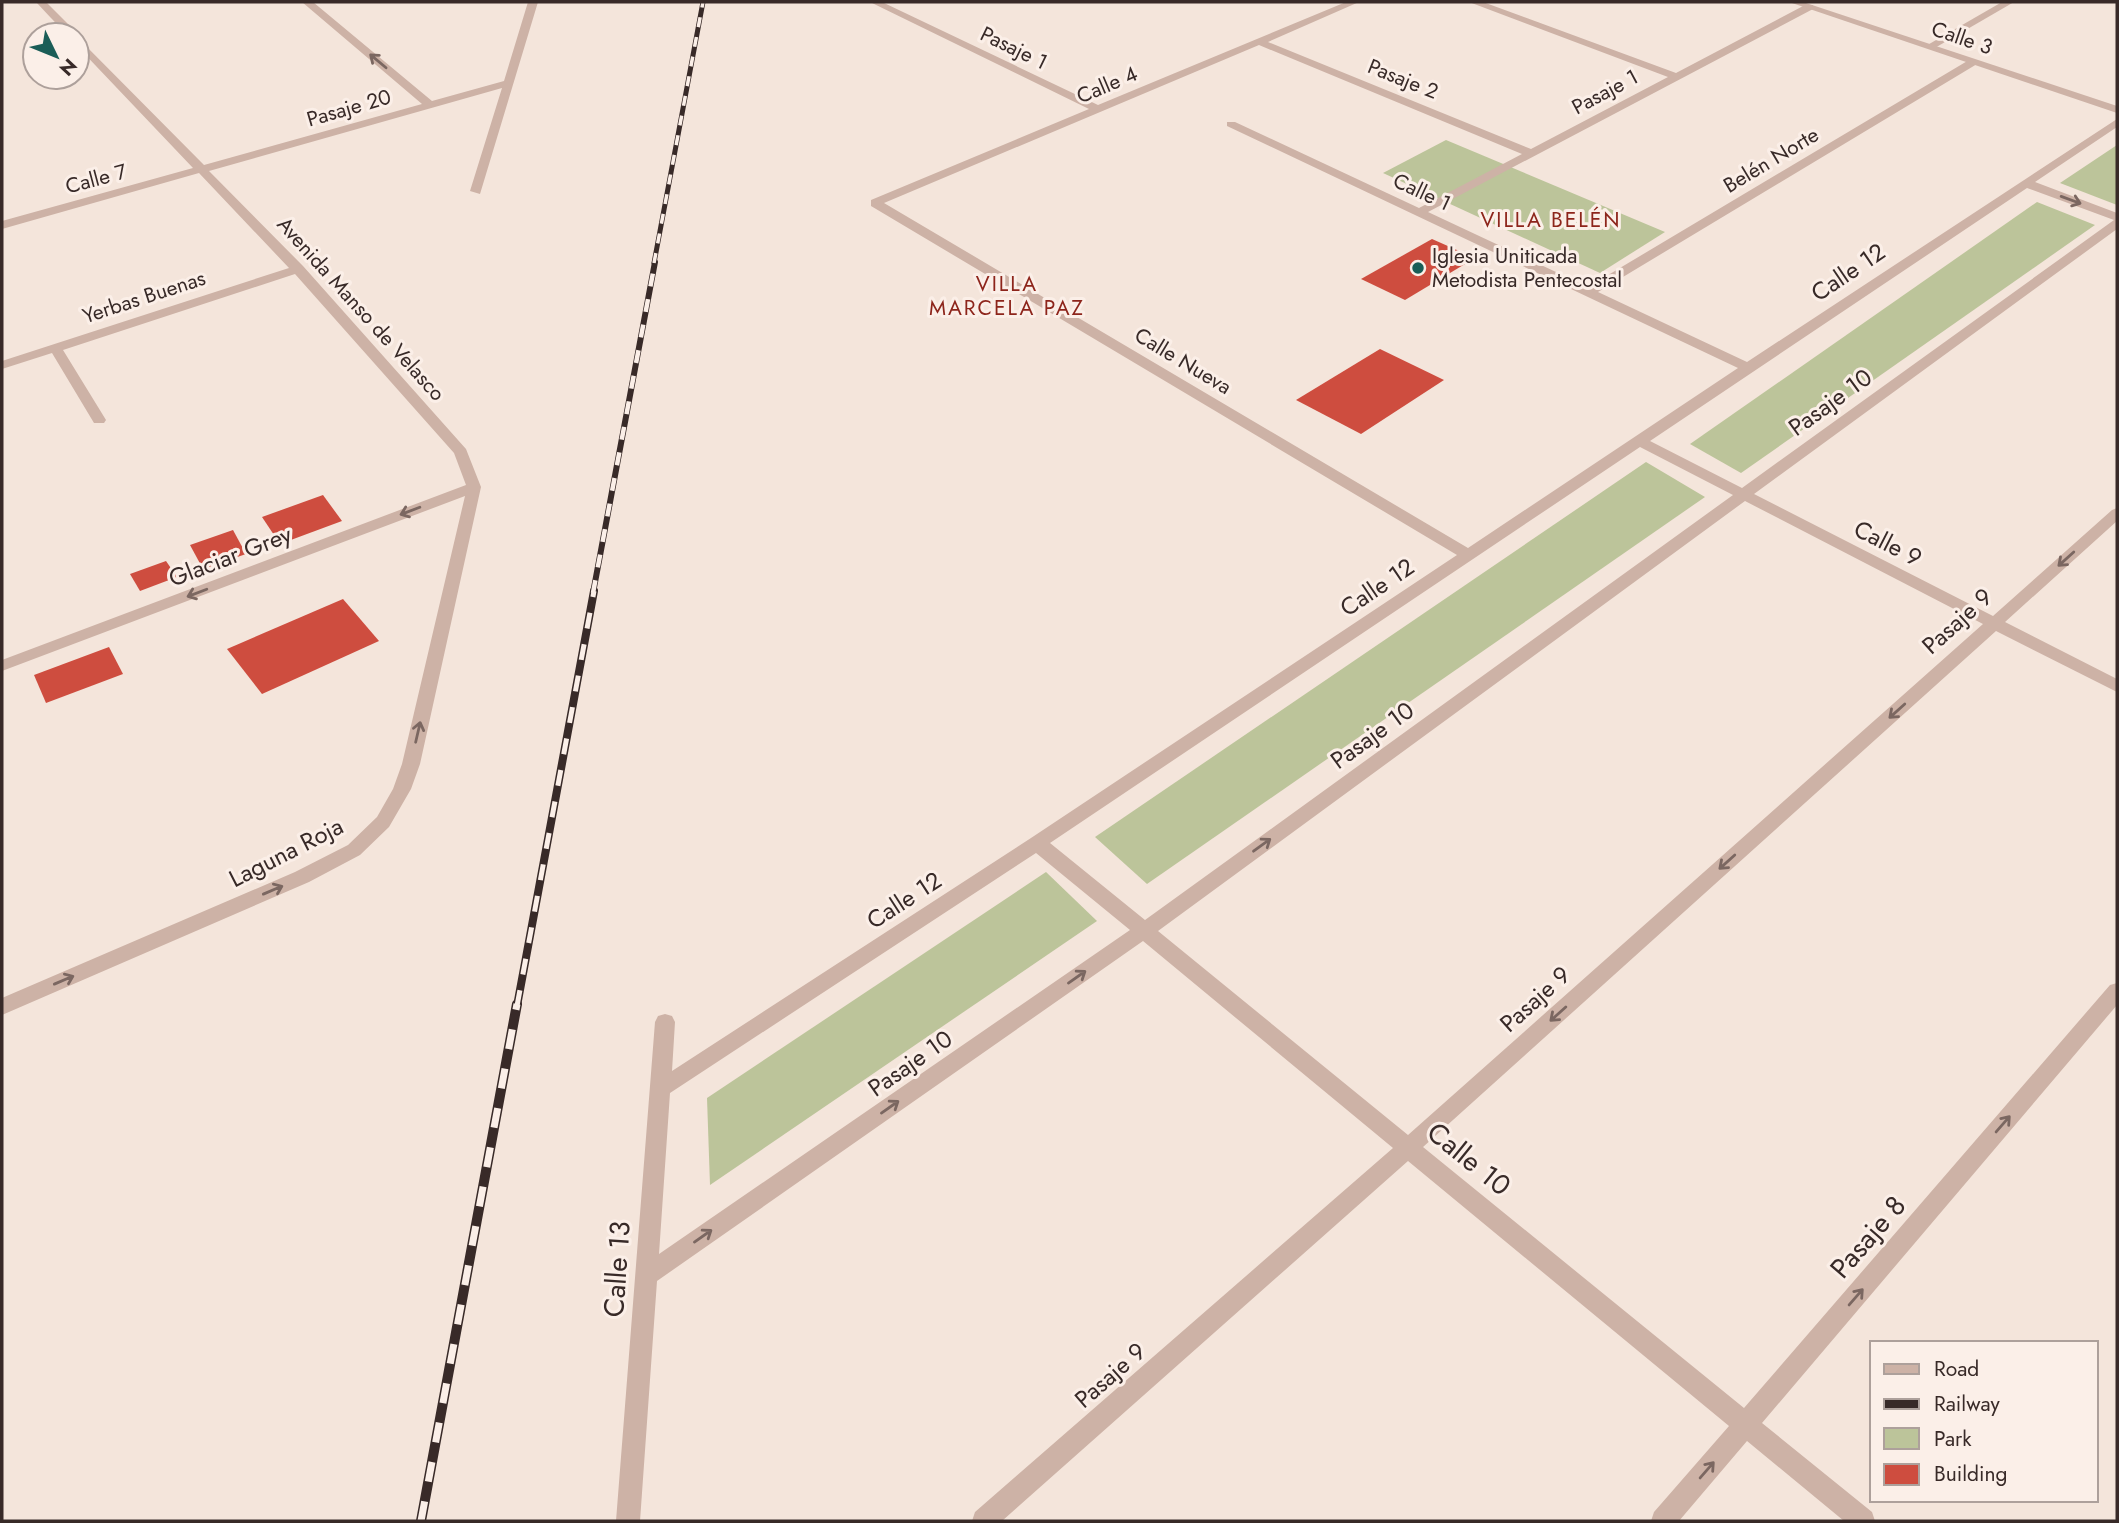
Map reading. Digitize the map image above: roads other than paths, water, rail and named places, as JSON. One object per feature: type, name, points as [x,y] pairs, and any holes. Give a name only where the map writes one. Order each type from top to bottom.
[{"type":"street","points":[[41,2],[59,21]]},
{"type":"street","points":[[307,2],[430,105]]},
{"type":"street","points":[[476,191],[533,2]]},
{"type":"street","name":"Pasaje 1","points":[[875,2],[1099,110]]},
{"type":"street","name":"Calle 4","points":[[875,203],[1354,2]]},
{"type":"street","points":[[1474,2],[1675,76]]},
{"type":"street","name":"Calle 3","points":[[1794,2],[2117,110]]},
{"type":"street","points":[[1929,47],[2009,2]]},
{"type":"street","name":"Pasaje 1","points":[[1420,212],[1809,7]]},
{"type":"street","name":"Pasaje 2","points":[[1260,42],[1531,153]]},
{"type":"street","points":[[91,55],[201,171]]},
{"type":"street","name":"Belén Norte","points":[[1590,292],[1973,62]]},
{"type":"street","name":"Pasaje 20","points":[[201,171],[508,83]]},
{"type":"street","name":"Calle 12","points":[[660,1089],[1037,843],[2117,122]]},
{"type":"street","name":"Calle 1","points":[[1231,124],[1748,368]]},
{"type":"street","name":"Calle 7","points":[[2,225],[201,171]]},
{"type":"street","name":"Avenida Manso de Velasco","points":[[201,171],[299,269],[461,452],[474,487]]},
{"type":"street","points":[[2025,183],[2117,217]]},
{"type":"street","name":"Calle Nueva","points":[[875,203],[1469,555]]},
{"type":"street","name":"Pasaje 10","points":[[647,1275],[1144,931],[2117,223]]},
{"type":"street","name":"Yerbas Buenas","points":[[2,365],[299,269]]},
{"type":"street","points":[[55,348],[99,420]]},
{"type":"street","name":"Calle 9","points":[[1639,441],[2117,686]]},
{"type":"street","name":"Glaciar Grey","points":[[2,666],[474,487]]},
{"type":"street","name":"Laguna Roja","points":[[2,1007],[302,877],[354,849],[383,822],[402,789],[411,764],[474,487]]},
{"type":"street","name":"Pasaje 9","points":[[984,1521],[1408,1148],[2117,513]]},
{"type":"street","name":"Calle 10","points":[[1037,843],[1863,1521]]},
{"type":"street","name":"Pasaje 8","points":[[1663,1521],[2117,991]]},
{"type":"street","name":"Calle 13","points":[[628,1521],[665,1021]]},
{"type":"railway","points":[[654,263],[703,2]]},
{"type":"railway","points":[[593,593],[655,262]]},
{"type":"railway","points":[[517,1006],[594,591]]},
{"type":"railway","points":[[421,1521],[517,1004]]},
{"type":"place","name":"Iglesia Uniticada Metodista Pentecostal","points":[[1418,268]]},
{"type":"district","name":"VILLA BELÉN","points":[[1551,220]]},
{"type":"district","name":"VILLA MARCELA PAZ","points":[[1007,296]]}]
